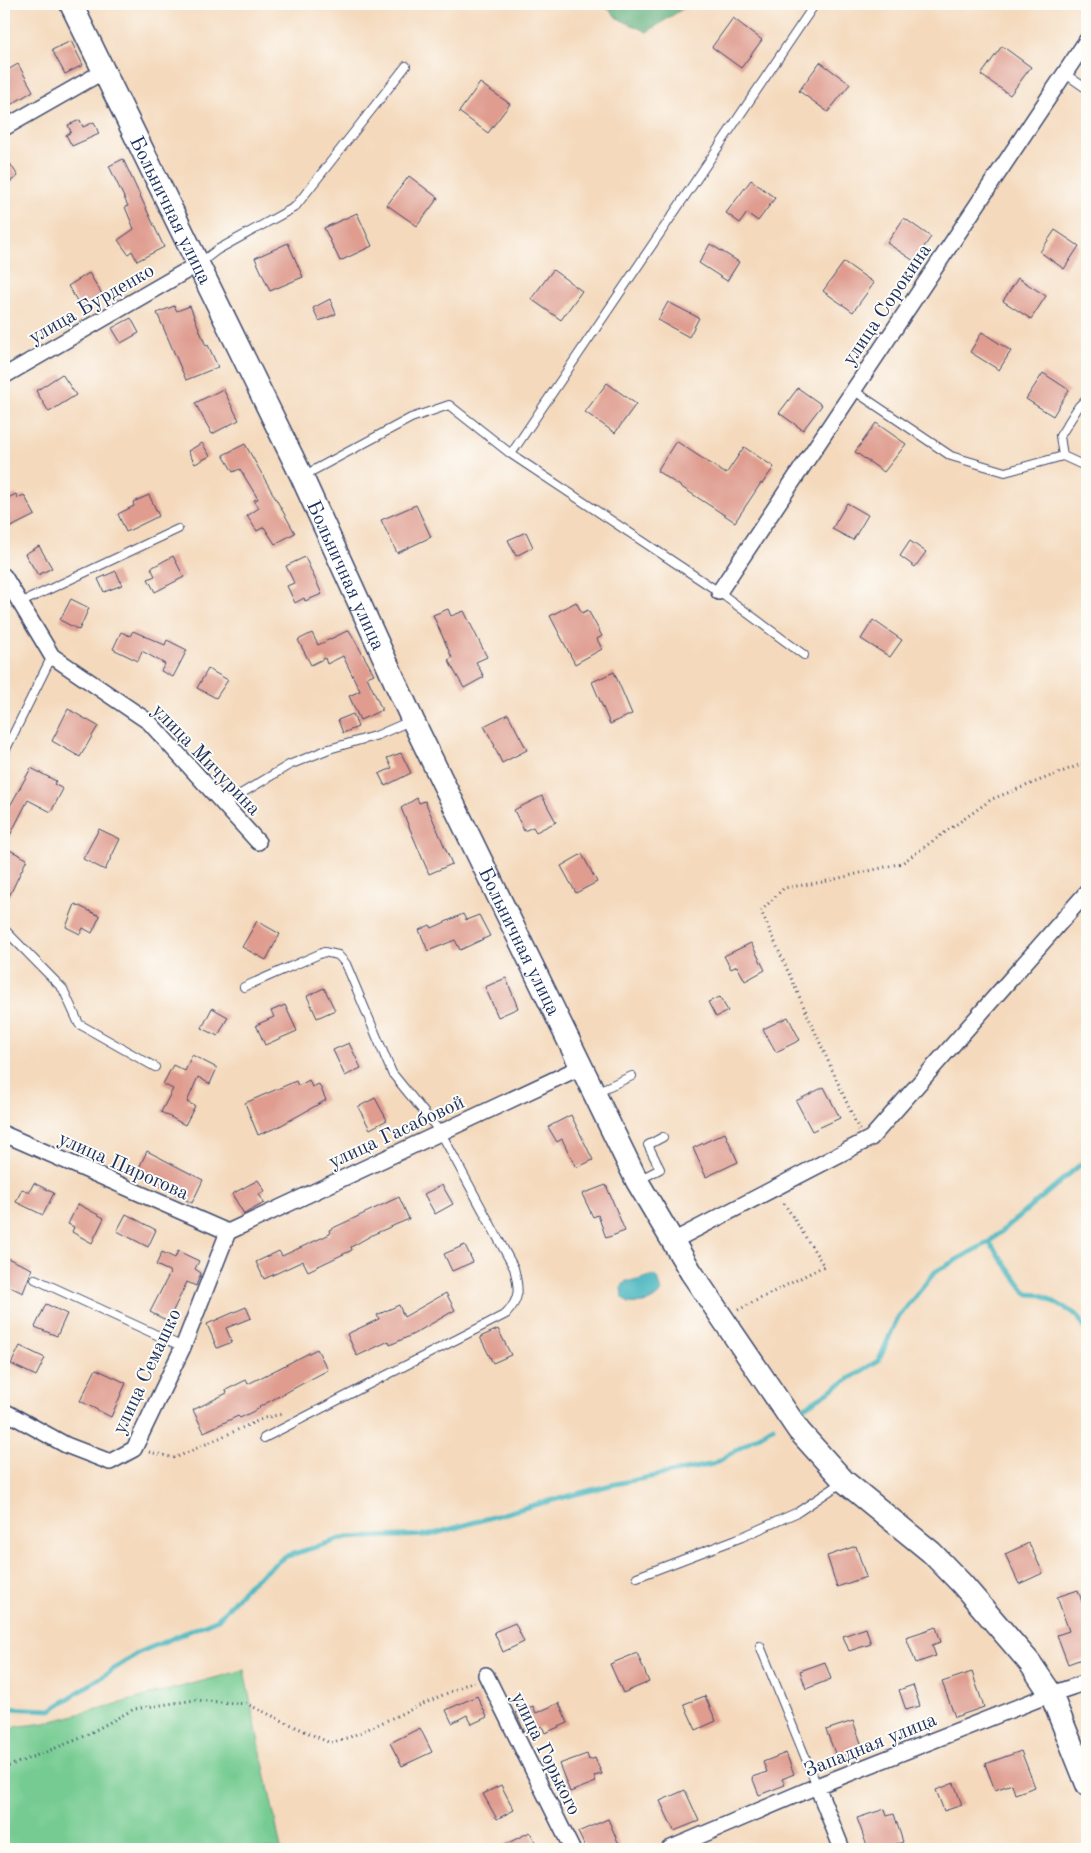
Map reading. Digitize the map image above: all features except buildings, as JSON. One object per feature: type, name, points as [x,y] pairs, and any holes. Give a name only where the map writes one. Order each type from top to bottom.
[{"type":"street","name":"Больничная улица","points":[[72,4],[302,477],[413,720],[637,1181],[691,1272],[799,1431],[844,1481],[930,1552],[962,1584],[1030,1663],[1051,1694],[1087,1784]]},
{"type":"street","name":"улица Сорокина","points":[[720,592],[1087,40]]},
{"type":"street","points":[[4,128],[104,71]]},
{"type":"street","name":"улица Бурденко","points":[[4,376],[198,264]]},
{"type":"street","name":"улица Мичурина","points":[[4,576],[52,656],[149,722],[258,842]]},
{"type":"street","points":[[672,1241],[871,1138],[1087,892]]},
{"type":"street","name":"улица Гасабовой","points":[[228,1232],[581,1067]]},
{"type":"street","name":"улица Пирогова","points":[[4,1134],[228,1232]]},
{"type":"street","name":"улица Семашко","points":[[4,1411],[66,1446],[110,1462],[134,1448],[182,1347],[228,1232]]},
{"type":"street","name":"улица Горького","points":[[486,1675],[572,1849]]},
{"type":"street","name":"Западная улица","points":[[669,1849],[817,1786],[1051,1694],[1087,1682]]},
{"type":"street","points":[[817,1786],[842,1849]]},
{"type":"lane","points":[[511,454],[815,4]]},
{"type":"lane","points":[[198,264],[218,250],[295,207],[406,66]]},
{"type":"lane","points":[[1064,74],[1087,89]]},
{"type":"lane","points":[[853,390],[951,456],[1005,472],[1063,456],[1087,467]]},
{"type":"lane","points":[[1063,456],[1060,436],[1079,406],[1087,398]]},
{"type":"lane","points":[[302,477],[412,418],[449,405],[511,454],[720,592],[804,655]]},
{"type":"lane","points":[[20,603],[178,529]]},
{"type":"lane","points":[[4,753],[52,656]]},
{"type":"lane","points":[[224,804],[289,764],[328,749],[378,735],[413,720]]},
{"type":"lane","points":[[4,929],[63,989],[79,1024],[155,1067]]},
{"type":"lane","points":[[244,987],[324,952],[338,955],[346,964],[392,1073],[440,1133],[514,1268],[518,1294],[514,1305],[506,1314],[478,1330],[264,1438]]},
{"type":"lane","points":[[594,1093],[632,1076]]},
{"type":"lane","points":[[637,1181],[660,1169],[648,1145],[663,1138]]},
{"type":"lane","points":[[36,1279],[182,1347]]},
{"type":"lane","points":[[637,1577],[742,1538],[782,1520],[798,1512],[844,1481]]},
{"type":"lane","points":[[760,1646],[817,1786]]},
{"type":"path","points":[[864,1142],[760,911],[784,888],[824,882],[902,863],[992,799],[1087,762]]},
{"type":"path","points":[[723,1318],[824,1266],[781,1198]]},
{"type":"path","points":[[134,1448],[175,1458],[264,1418],[290,1413]]},
{"type":"path","points":[[4,1768],[82,1738],[134,1709],[195,1700],[247,1704],[330,1743],[350,1737],[486,1675]]},
{"type":"green space","points":[[604,4],[690,4],[647,32],[617,18]]},
{"type":"green space","points":[[244,1670],[281,1849],[4,1849],[4,1728],[45,1723]]},
{"type":"water","points":[[654,1275],[657,1278],[661,1292],[654,1299],[642,1303],[628,1303],[622,1296],[621,1287],[626,1281],[634,1281]]},
{"type":"waterway","points":[[795,1413],[879,1360],[897,1319],[935,1272],[989,1242],[1087,1159]]},
{"type":"waterway","points":[[989,1242],[1027,1294],[1042,1295],[1077,1315],[1087,1332]]},
{"type":"waterway","points":[[4,1708],[51,1710],[140,1652],[218,1619],[248,1585],[284,1557],[344,1538],[430,1535],[611,1485],[714,1464],[773,1427]]}]
